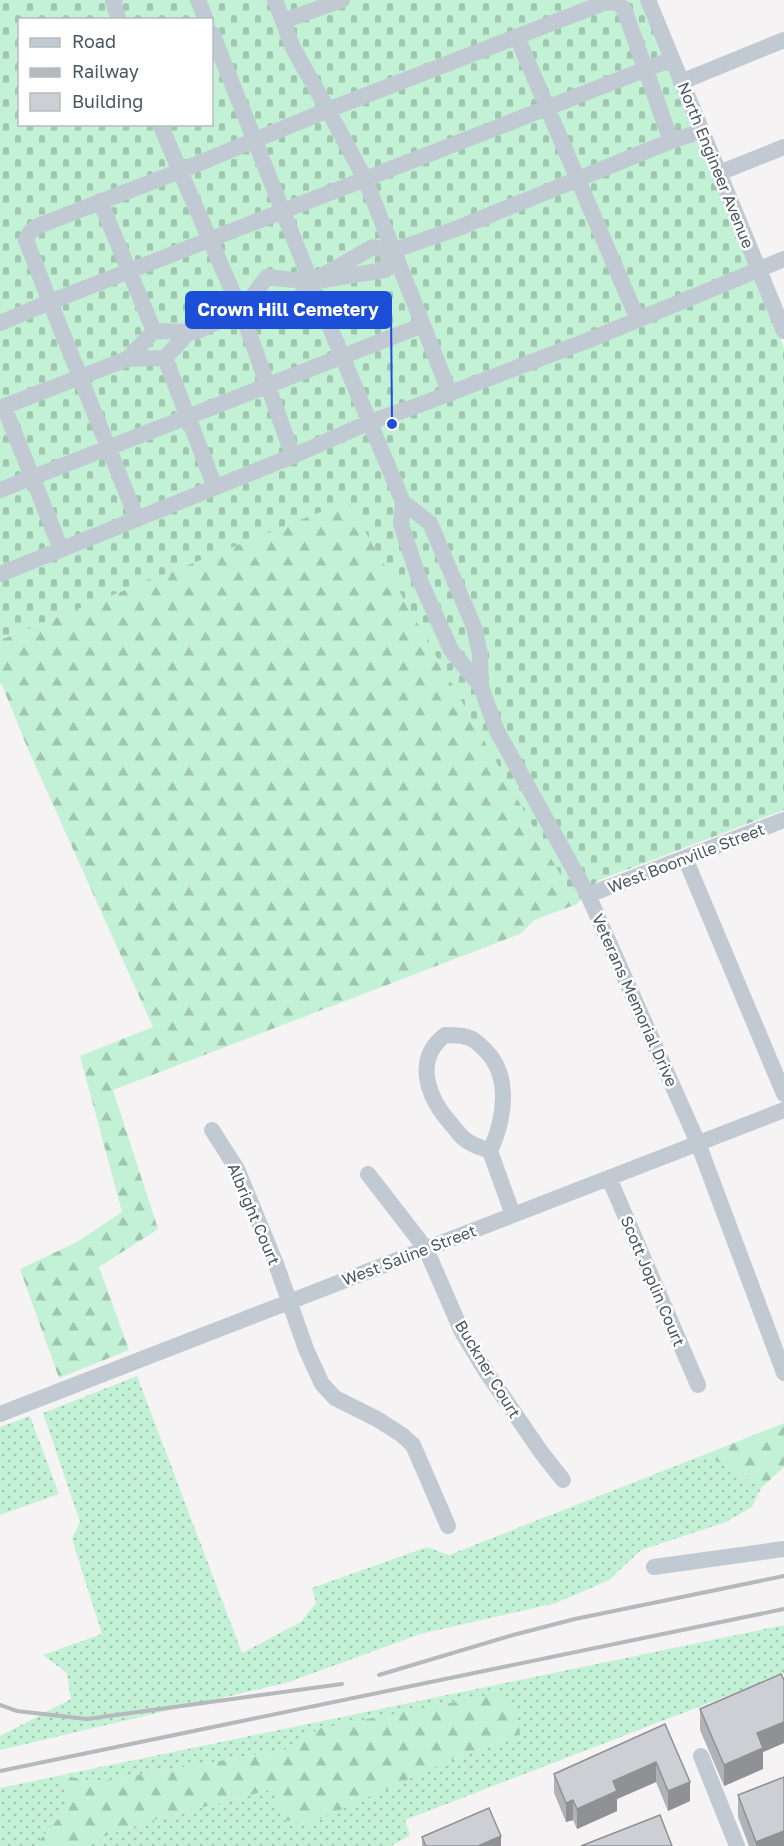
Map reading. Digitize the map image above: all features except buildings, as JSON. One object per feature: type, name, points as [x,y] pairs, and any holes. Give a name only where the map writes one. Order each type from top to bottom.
[{"type":"street","points":[[115,0],[113,3],[118,18]]},
{"type":"street","points":[[198,0],[205,18]]},
{"type":"street","points":[[275,0],[293,48],[365,179],[450,393]]},
{"type":"street","points":[[283,21],[342,0]]},
{"type":"street","name":"North Engineer Avenue","points":[[648,0],[784,331]]},
{"type":"street","points":[[137,519],[26,240],[30,232],[38,226],[606,2],[617,3],[624,9],[671,141]]},
{"type":"street","name":"Veterans Memorial Drive","points":[[213,36],[311,282],[403,502],[401,524],[418,576],[451,650],[481,687]]},
{"type":"street","points":[[517,37],[638,320]]},
{"type":"street","points":[[681,82],[784,40]]},
{"type":"street","points":[[0,323],[672,59]]},
{"type":"street","points":[[161,126],[241,311],[294,456]]},
{"type":"street","points":[[241,311],[285,316],[311,282],[373,247],[392,251],[458,228],[671,141],[702,131]]},
{"type":"street","points":[[719,173],[784,147]]},
{"type":"street","points":[[100,201],[154,331]]},
{"type":"street","points":[[0,574],[294,456],[370,422],[638,320],[784,259]]},
{"type":"street","points":[[127,359],[154,331],[195,332],[241,311],[267,277],[311,282]]},
{"type":"street","points":[[0,490],[423,325]]},
{"type":"street","points":[[61,549],[2,407],[127,359],[165,358],[190,332]]},
{"type":"street","points":[[165,358],[215,488]]},
{"type":"street","name":"Veterans Memorial Drive","points":[[403,502],[430,523],[474,627],[480,654],[481,687],[497,731],[588,895],[699,1143],[784,1373]]},
{"type":"street","name":"West Boonville Street","points":[[588,895],[685,858],[782,826]]},
{"type":"street","points":[[685,858],[784,1094]]},
{"type":"street","points":[[490,1151],[466,1141],[445,1117],[432,1097],[427,1081],[428,1061],[435,1042],[445,1035],[459,1035],[473,1039],[490,1055],[497,1068],[502,1086],[503,1105],[499,1132],[490,1151],[513,1215]]},
{"type":"street","name":"West Saline Street","points":[[0,1414],[784,1110]]},
{"type":"street","name":"Albright Court","points":[[212,1130],[237,1169],[276,1264],[306,1349],[322,1384],[335,1398],[377,1419],[413,1445],[448,1526]]},
{"type":"street","name":"Buckner Court","points":[[368,1174],[426,1249],[462,1332],[521,1423],[563,1480]]},
{"type":"street","name":"Scott Joplin Court","points":[[609,1178],[698,1385]]},
{"type":"street","points":[[654,1567],[784,1549]]},
{"type":"street","points":[[701,1756],[737,1846]]},
{"type":"green space","points":[[0,0],[641,0],[784,347],[784,810],[597,881],[577,904],[348,501],[0,640]]},
{"type":"green space","points":[[348,500],[577,904],[534,920],[520,934],[113,1090],[158,1229],[99,1267],[129,1350],[59,1378],[20,1269],[77,1242],[122,1212],[80,1056],[153,1027],[0,684],[0,640]]},
{"type":"green space","points":[[137,1376],[242,1653],[301,1622],[316,1603],[312,1588],[427,1547],[449,1555],[706,1454],[761,1488],[752,1507],[726,1522],[641,1550],[609,1580],[556,1603],[420,1634],[289,1682],[0,1750],[0,1736],[71,1699],[67,1673],[43,1655],[102,1634],[72,1539],[80,1522],[43,1413]]},
{"type":"green space","points":[[30,1416],[59,1494],[0,1515],[0,1427]]},
{"type":"green space","points":[[784,1423],[784,1467],[761,1488],[706,1454]]},
{"type":"green space","points":[[784,1625],[784,1674],[405,1820],[410,1835],[391,1846],[89,1846],[105,1836],[157,1819],[273,1789],[453,1759],[520,1735],[321,1728],[284,1750],[96,1782],[62,1775]]},
{"type":"green space","points":[[502,1693],[517,1712],[520,1735],[453,1759],[311,1823],[282,1820],[273,1789],[157,1819],[105,1836],[89,1846],[37,1846],[42,1837],[68,1808],[61,1775],[96,1782],[284,1750],[321,1728]]},
{"type":"green space","points":[[62,1775],[68,1808],[42,1837],[37,1846],[0,1846],[0,1788]]},
{"type":"railway","points":[[379,1675],[575,1619],[784,1576]]},
{"type":"railway","points":[[0,1771],[784,1609]]},
{"type":"railway","points":[[0,1705],[17,1711],[87,1719],[342,1684]]},
{"type":"place","name":"Crown Hill Cemetery","points":[[392,424]]}]
